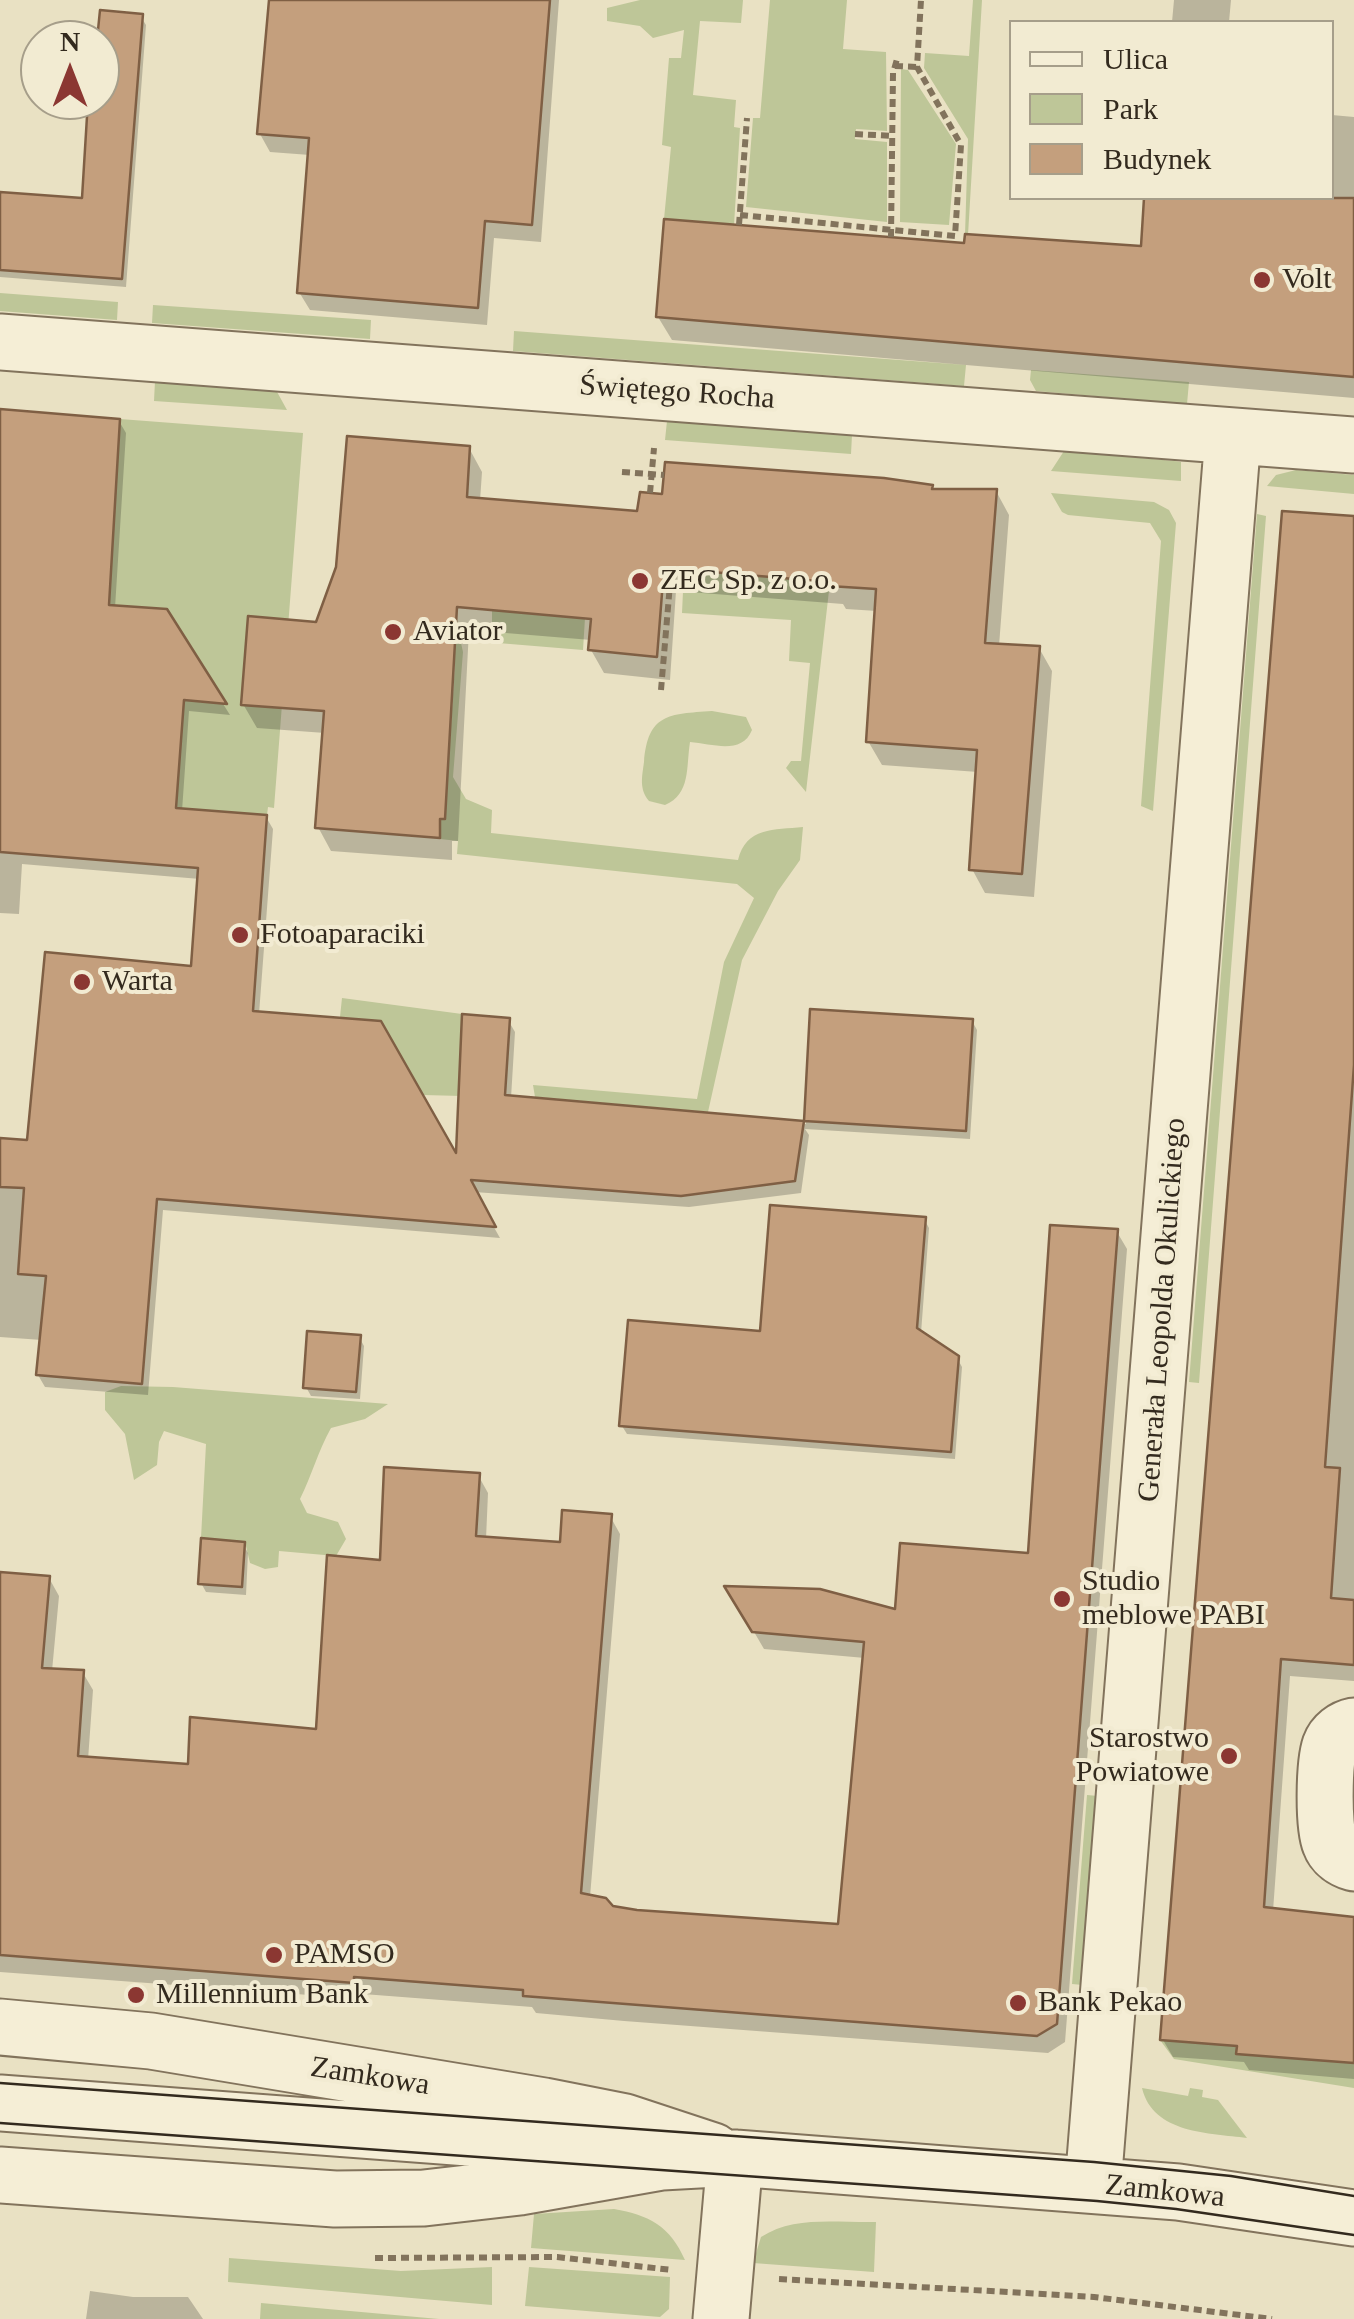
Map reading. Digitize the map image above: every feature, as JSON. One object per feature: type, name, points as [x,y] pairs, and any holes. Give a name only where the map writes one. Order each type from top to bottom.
[{"type":"street","name":"Świętego Rocha","points":[[0,342],[1354,446]]},
{"type":"street","name":"Generała Leopolda Okulickiego","points":[[1093,2185],[1233,436]]},
{"type":"street","points":[[1354,1726],[1337,1735],[1330,1746],[1324,1810],[1329,1842],[1336,1854],[1354,1863]]},
{"type":"street","name":"Zamkowa","points":[[0,2026],[151,2041],[544,2106],[626,2122],[735,2158]]},
{"type":"street","points":[[0,2103],[735,2158],[723,2298]]},
{"type":"street","name":"Zamkowa","points":[[0,2175],[336,2198],[424,2198],[520,2187],[662,2162],[735,2158],[1178,2192],[1354,2218]]},
{"type":"path","points":[[740,215],[891,234],[954,236],[961,144],[916,67],[922,0]]},
{"type":"path","points":[[891,234],[896,63],[916,67]]},
{"type":"path","points":[[739,225],[747,118]]},
{"type":"path","points":[[856,134],[893,136]]},
{"type":"path","points":[[650,494],[654,448]]},
{"type":"path","points":[[622,472],[664,475]]},
{"type":"path","points":[[661,690],[670,584],[663,584]]},
{"type":"path","points":[[361,2258],[558,2257],[723,2298],[1094,2297],[1272,2319]]},
{"type":"green space","points":[[640,0],[743,0],[741,23],[700,21],[693,95],[736,100],[734,127],[740,128],[734,225],[664,219],[671,147],[662,145],[669,58],[681,58],[684,30],[653,38],[640,26],[607,21],[607,8]]},
{"type":"green space","points":[[770,0],[847,0],[843,49],[886,52],[887,131],[856,129],[855,139],[887,142],[887,222],[746,207],[753,118],[760,118]]},
{"type":"green space","points":[[973,0],[982,0],[965,235],[968,139],[924,68],[925,53],[969,56]]},
{"type":"green space","points":[[901,69],[908,70],[956,144],[949,225],[900,222]]},
{"type":"green space","points":[[0,293],[118,302],[117,320],[0,311]]},
{"type":"green space","points":[[153,305],[371,320],[370,339],[152,323]]},
{"type":"green space","points":[[514,331],[966,365],[964,386],[513,351]]},
{"type":"green space","points":[[1031,370],[1189,382],[1187,404],[1036,391],[1030,380]]},
{"type":"green space","points":[[155,381],[276,390],[287,410],[154,401]]},
{"type":"green space","points":[[120,419],[303,433],[274,808],[268,807],[267,815],[160,807],[167,609],[109,605]]},
{"type":"green space","points":[[667,421],[852,435],[851,454],[665,440]]},
{"type":"green space","points":[[1064,451],[1181,462],[1181,481],[1051,471]]},
{"type":"green space","points":[[1296,470],[1354,475],[1354,494],[1267,486],[1276,475]]},
{"type":"green space","points":[[1051,493],[1154,502],[1169,510],[1176,523],[1153,811],[1141,806],[1161,541],[1150,523],[1068,515]]},
{"type":"green space","points":[[1257,514],[1266,516],[1199,1383],[1189,1382]]},
{"type":"green space","points":[[684,570],[830,582],[806,792],[786,768],[791,761],[801,761],[810,663],[789,661],[791,620],[682,613]]},
{"type":"green space","points":[[492,610],[585,618],[583,650],[498,643],[492,627]]},
{"type":"green space","points":[[457,642],[463,652],[453,777],[466,799],[492,810],[491,833],[738,860],[747,841],[754,836],[803,827],[800,860],[778,891],[742,960],[708,1112],[535,1097],[533,1085],[697,1099],[724,962],[754,898],[737,884],[457,854],[458,841],[440,839],[439,819],[445,818],[455,664],[448,663],[449,644]]},
{"type":"green space","points":[[712,711],[746,717],[752,730],[734,745],[690,742],[686,779],[679,794],[665,805],[649,801],[642,778],[650,734],[672,716]]},
{"type":"green space","points":[[342,998],[462,1014],[462,1096],[423,1095],[381,1021],[340,1017]]},
{"type":"green space","points":[[121,1386],[388,1404],[365,1419],[331,1428],[300,1499],[307,1513],[338,1522],[346,1539],[336,1556],[279,1551],[278,1567],[265,1569],[250,1563],[245,1542],[201,1538],[206,1444],[164,1431],[157,1465],[134,1480],[125,1434],[105,1410],[105,1392]]},
{"type":"green space","points":[[1087,1795],[1098,1796],[1083,1985],[1072,1984]]},
{"type":"green space","points":[[1160,2040],[1237,2046],[1236,2053],[1354,2063],[1354,2088],[1174,2059]]},
{"type":"green space","points":[[1142,2088],[1188,2096],[1190,2088],[1203,2090],[1202,2097],[1218,2100],[1247,2138],[1200,2132],[1170,2123],[1148,2103]]},
{"type":"green space","points":[[614,2209],[657,2224],[685,2260],[531,2248],[534,2214]]},
{"type":"green space","points":[[817,2222],[876,2222],[874,2272],[753,2263],[761,2237],[774,2230]]},
{"type":"green space","points":[[229,2258],[401,2271],[492,2267],[492,2305],[228,2282]]},
{"type":"green space","points":[[529,2267],[670,2277],[669,2309],[660,2317],[525,2306]]},
{"type":"green space","points":[[261,2303],[439,2319],[260,2319]]},
{"type":"building","points":[[269,0],[550,0],[532,225],[485,221],[478,308],[297,293],[309,138],[257,134]]},
{"type":"building","points":[[100,10],[143,14],[122,279],[0,270],[0,192],[82,198],[87,120],[120,120],[120,20],[99,20]]},
{"type":"building","points":[[1354,198],[1354,377],[656,317],[664,219],[964,243],[965,234],[1141,246],[1144,200]]},
{"type":"building","points":[[0,409],[120,419],[109,605],[167,609],[227,704],[184,700],[176,808],[267,815],[253,1011],[381,1021],[456,1153],[462,1014],[510,1018],[505,1095],[804,1121],[795,1181],[681,1196],[471,1180],[496,1227],[157,1199],[142,1384],[36,1375],[46,1276],[18,1274],[24,1188],[0,1187],[0,1138],[27,1140],[45,952],[191,966],[198,868],[0,852]]},
{"type":"building","points":[[347,436],[470,446],[467,497],[637,511],[640,492],[662,494],[665,462],[884,478],[933,485],[932,489],[997,489],[985,643],[1040,646],[1022,874],[969,870],[977,750],[866,742],[876,589],[664,568],[657,657],[588,650],[591,619],[457,607],[445,819],[440,819],[440,838],[315,828],[324,711],[241,705],[248,616],[316,622],[336,567]]},
{"type":"building","points":[[1282,511],[1354,516],[1354,1065],[1325,1467],[1340,1468],[1331,1598],[1354,1600],[1354,1665],[1281,1659],[1264,1907],[1354,1917],[1354,2063],[1236,2054],[1237,2046],[1160,2040]]},
{"type":"building","points":[[810,1009],[973,1019],[966,1131],[804,1121]]},
{"type":"building","points":[[770,1205],[926,1217],[917,1328],[959,1356],[951,1452],[619,1426],[628,1320],[760,1331]]},
{"type":"building","points":[[1050,1225],[1118,1229],[1057,2024],[1037,2036],[523,1996],[523,1990],[354,1977],[354,1983],[0,1955],[0,1572],[50,1576],[42,1668],[84,1670],[78,1756],[188,1764],[190,1717],[316,1729],[327,1555],[380,1560],[384,1467],[480,1473],[476,1536],[560,1542],[562,1510],[612,1514],[581,1893],[606,1898],[613,1906],[637,1910],[838,1924],[864,1642],[752,1632],[724,1586],[820,1589],[895,1609],[900,1543],[1028,1553]]},
{"type":"building","points":[[307,1331],[361,1335],[356,1392],[303,1388]]},
{"type":"building","points":[[201,1538],[245,1542],[242,1587],[198,1584]]},
{"type":"tram line","points":[[0,2083],[1094,2162],[1231,2176],[1354,2196]]},
{"type":"tram line","points":[[0,2123],[1097,2201],[1354,2235]]},
{"type":"place","name":"Volt","points":[[1262,280]]},
{"type":"place","name":"ZEC Sp. z o.o.","points":[[640,581]]},
{"type":"place","name":"Aviator","points":[[393,632]]},
{"type":"place","name":"Fotoaparaciki","points":[[240,935]]},
{"type":"place","name":"Warta","points":[[82,982]]},
{"type":"place","name":"Studio meblowe PABI","points":[[1062,1599]]},
{"type":"place","name":"Starostwo Powiatowe","points":[[1229,1756]]},
{"type":"place","name":"PAMSO","points":[[274,1955]]},
{"type":"place","name":"Millennium Bank","points":[[136,1995]]},
{"type":"place","name":"Bank Pekao","points":[[1018,2003]]}]
